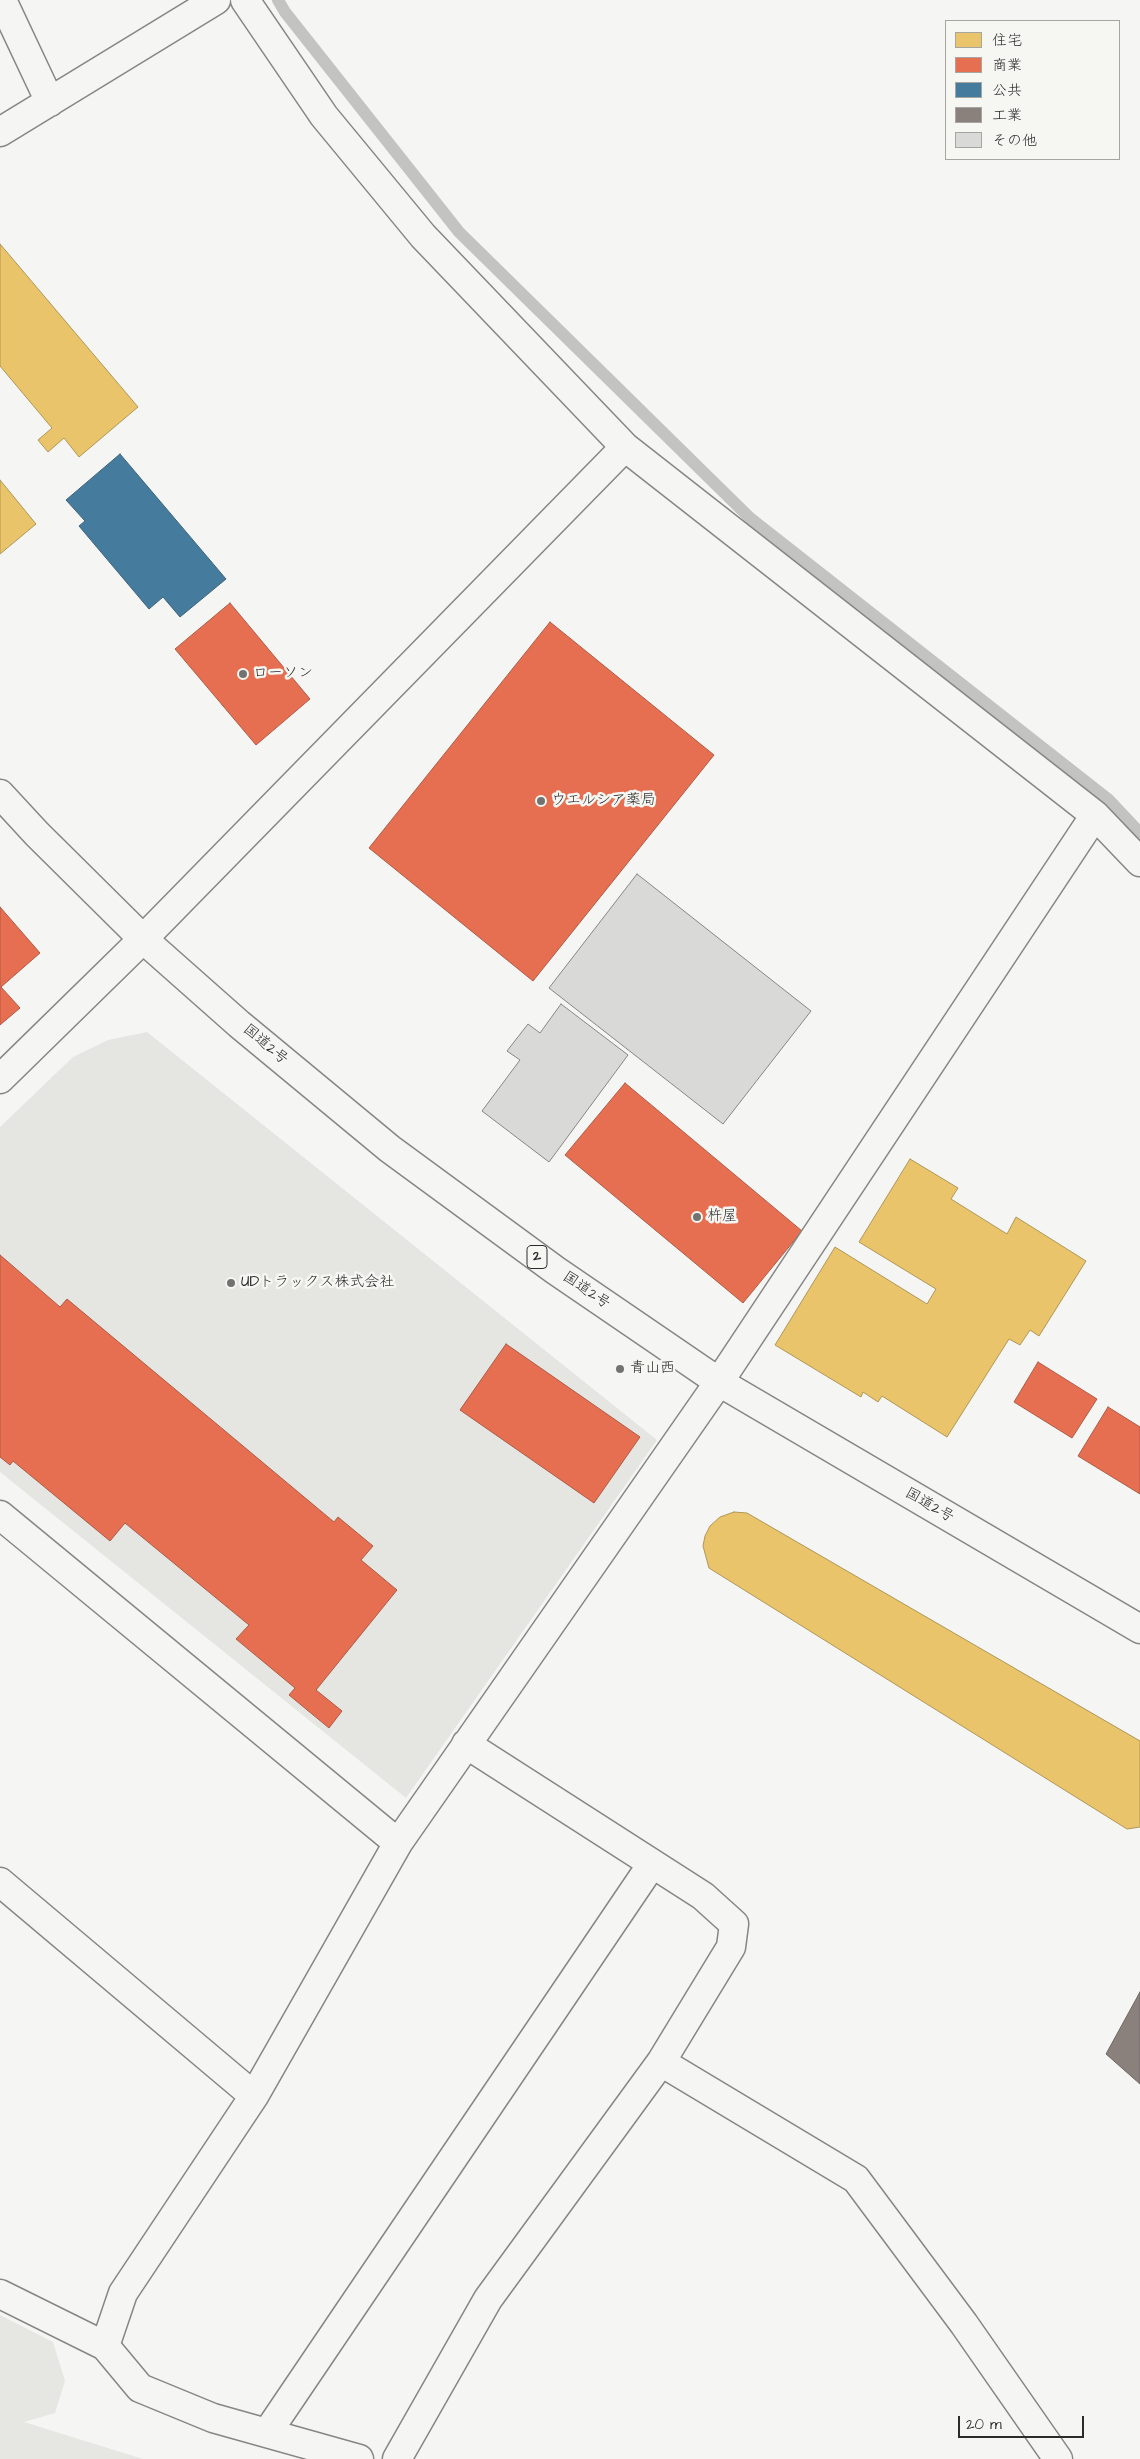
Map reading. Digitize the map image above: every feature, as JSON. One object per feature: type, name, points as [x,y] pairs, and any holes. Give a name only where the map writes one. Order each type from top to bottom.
[{"type":"main road","points":[[2,0],[50,102]]},
{"type":"main road","points":[[0,132],[216,0]]},
{"type":"main road","points":[[245,0],[324,116],[423,236],[625,447],[1095,815],[1140,862]]},
{"type":"main road","points":[[0,1079],[143,939],[625,447]]},
{"type":"main road","name":"国道2号","points":[[0,794],[37,834],[143,939],[239,1024],[390,1148],[555,1270],[718,1382],[1140,1629]]},
{"type":"main road","points":[[106,2346],[123,2293],[254,2096],[398,1843],[718,1382],[1095,815]]},
{"type":"main road","points":[[0,1515],[398,1843]]},
{"type":"main road","points":[[397,2459],[488,2300],[661,2062],[731,1947],[734,1924],[702,1896],[466,1744]]},
{"type":"main road","points":[[267,2433],[652,1864]]},
{"type":"main road","points":[[0,1882],[254,2096]]},
{"type":"main road","points":[[661,2062],[856,2179],[964,2324],[1058,2459]]},
{"type":"main road","points":[[0,2294],[106,2346],[140,2388],[213,2418],[359,2459]]},
{"type":"shaded area","name":"UDトラックス株式会社","points":[[147,1032],[657,1440],[406,1798],[0,1472],[0,1127],[73,1057],[108,1040]]},
{"type":"shaded area","points":[[0,2315],[53,2342],[65,2381],[55,2413],[24,2422],[143,2459],[0,2459]]},
{"type":"building: 住宅","points":[[0,244],[138,407],[79,457],[64,438],[48,452],[38,440],[52,428],[0,366]]},
{"type":"building: 住宅","points":[[0,480],[36,524],[0,554]]},
{"type":"building: 住宅","points":[[910,1159],[958,1188],[951,1199],[1007,1234],[1016,1217],[1086,1261],[1039,1336],[1030,1330],[1020,1345],[1009,1339],[947,1437],[882,1396],[878,1402],[863,1392],[861,1397],[775,1345],[835,1247],[927,1304],[936,1289],[859,1242]]},
{"type":"building: 住宅","points":[[734,1512],[747,1513],[1140,1741],[1140,1827],[1127,1829],[709,1568],[703,1546],[705,1536],[710,1526],[720,1517]]},
{"type":"building: 商業","name":"ローソン","points":[[230,603],[310,699],[256,745],[175,649]]},
{"type":"building: 商業","name":"ウエルシア薬局","points":[[550,622],[714,755],[533,981],[369,848]]},
{"type":"building: 商業","points":[[0,907],[40,953],[1,987],[20,1008],[0,1025]]},
{"type":"building: 商業","points":[[625,1083],[802,1231],[743,1303],[565,1155]]},
{"type":"building: 商業","points":[[0,1255],[60,1307],[67,1299],[334,1522],[338,1517],[373,1546],[361,1560],[397,1590],[316,1690],[342,1711],[329,1728],[289,1695],[295,1688],[236,1639],[249,1625],[125,1523],[110,1541],[13,1461],[10,1465],[0,1457]]},
{"type":"building: 商業","points":[[506,1344],[640,1437],[594,1503],[460,1410]]},
{"type":"building: 商業","points":[[1038,1362],[1097,1399],[1072,1438],[1014,1402]]},
{"type":"building: 商業","points":[[1108,1407],[1140,1427],[1140,1494],[1078,1456]]},
{"type":"building: 公共","points":[[120,454],[226,579],[180,617],[163,597],[149,609],[79,526],[85,521],[66,500]]},
{"type":"building: 工業","points":[[1140,1992],[1140,2084],[1106,2054]]},
{"type":"building: その他","points":[[637,874],[811,1011],[723,1124],[549,988]]},
{"type":"building: その他","points":[[561,1004],[628,1055],[549,1162],[482,1111],[520,1060],[507,1051],[528,1024],[540,1033]]},
{"type":"waterway","points":[[278,0],[285,12],[459,232],[750,518],[1109,800],[1140,833]]},
{"type":"place","name":"ローソン","points":[[243,674]]},
{"type":"place","name":"ウエルシア薬局","points":[[541,801]]},
{"type":"place","name":"杵屋","points":[[697,1217]]},
{"type":"place","name":"UDトラックス株式会社","points":[[231,1283]]},
{"type":"place","name":"青山西","points":[[620,1369]]}]
